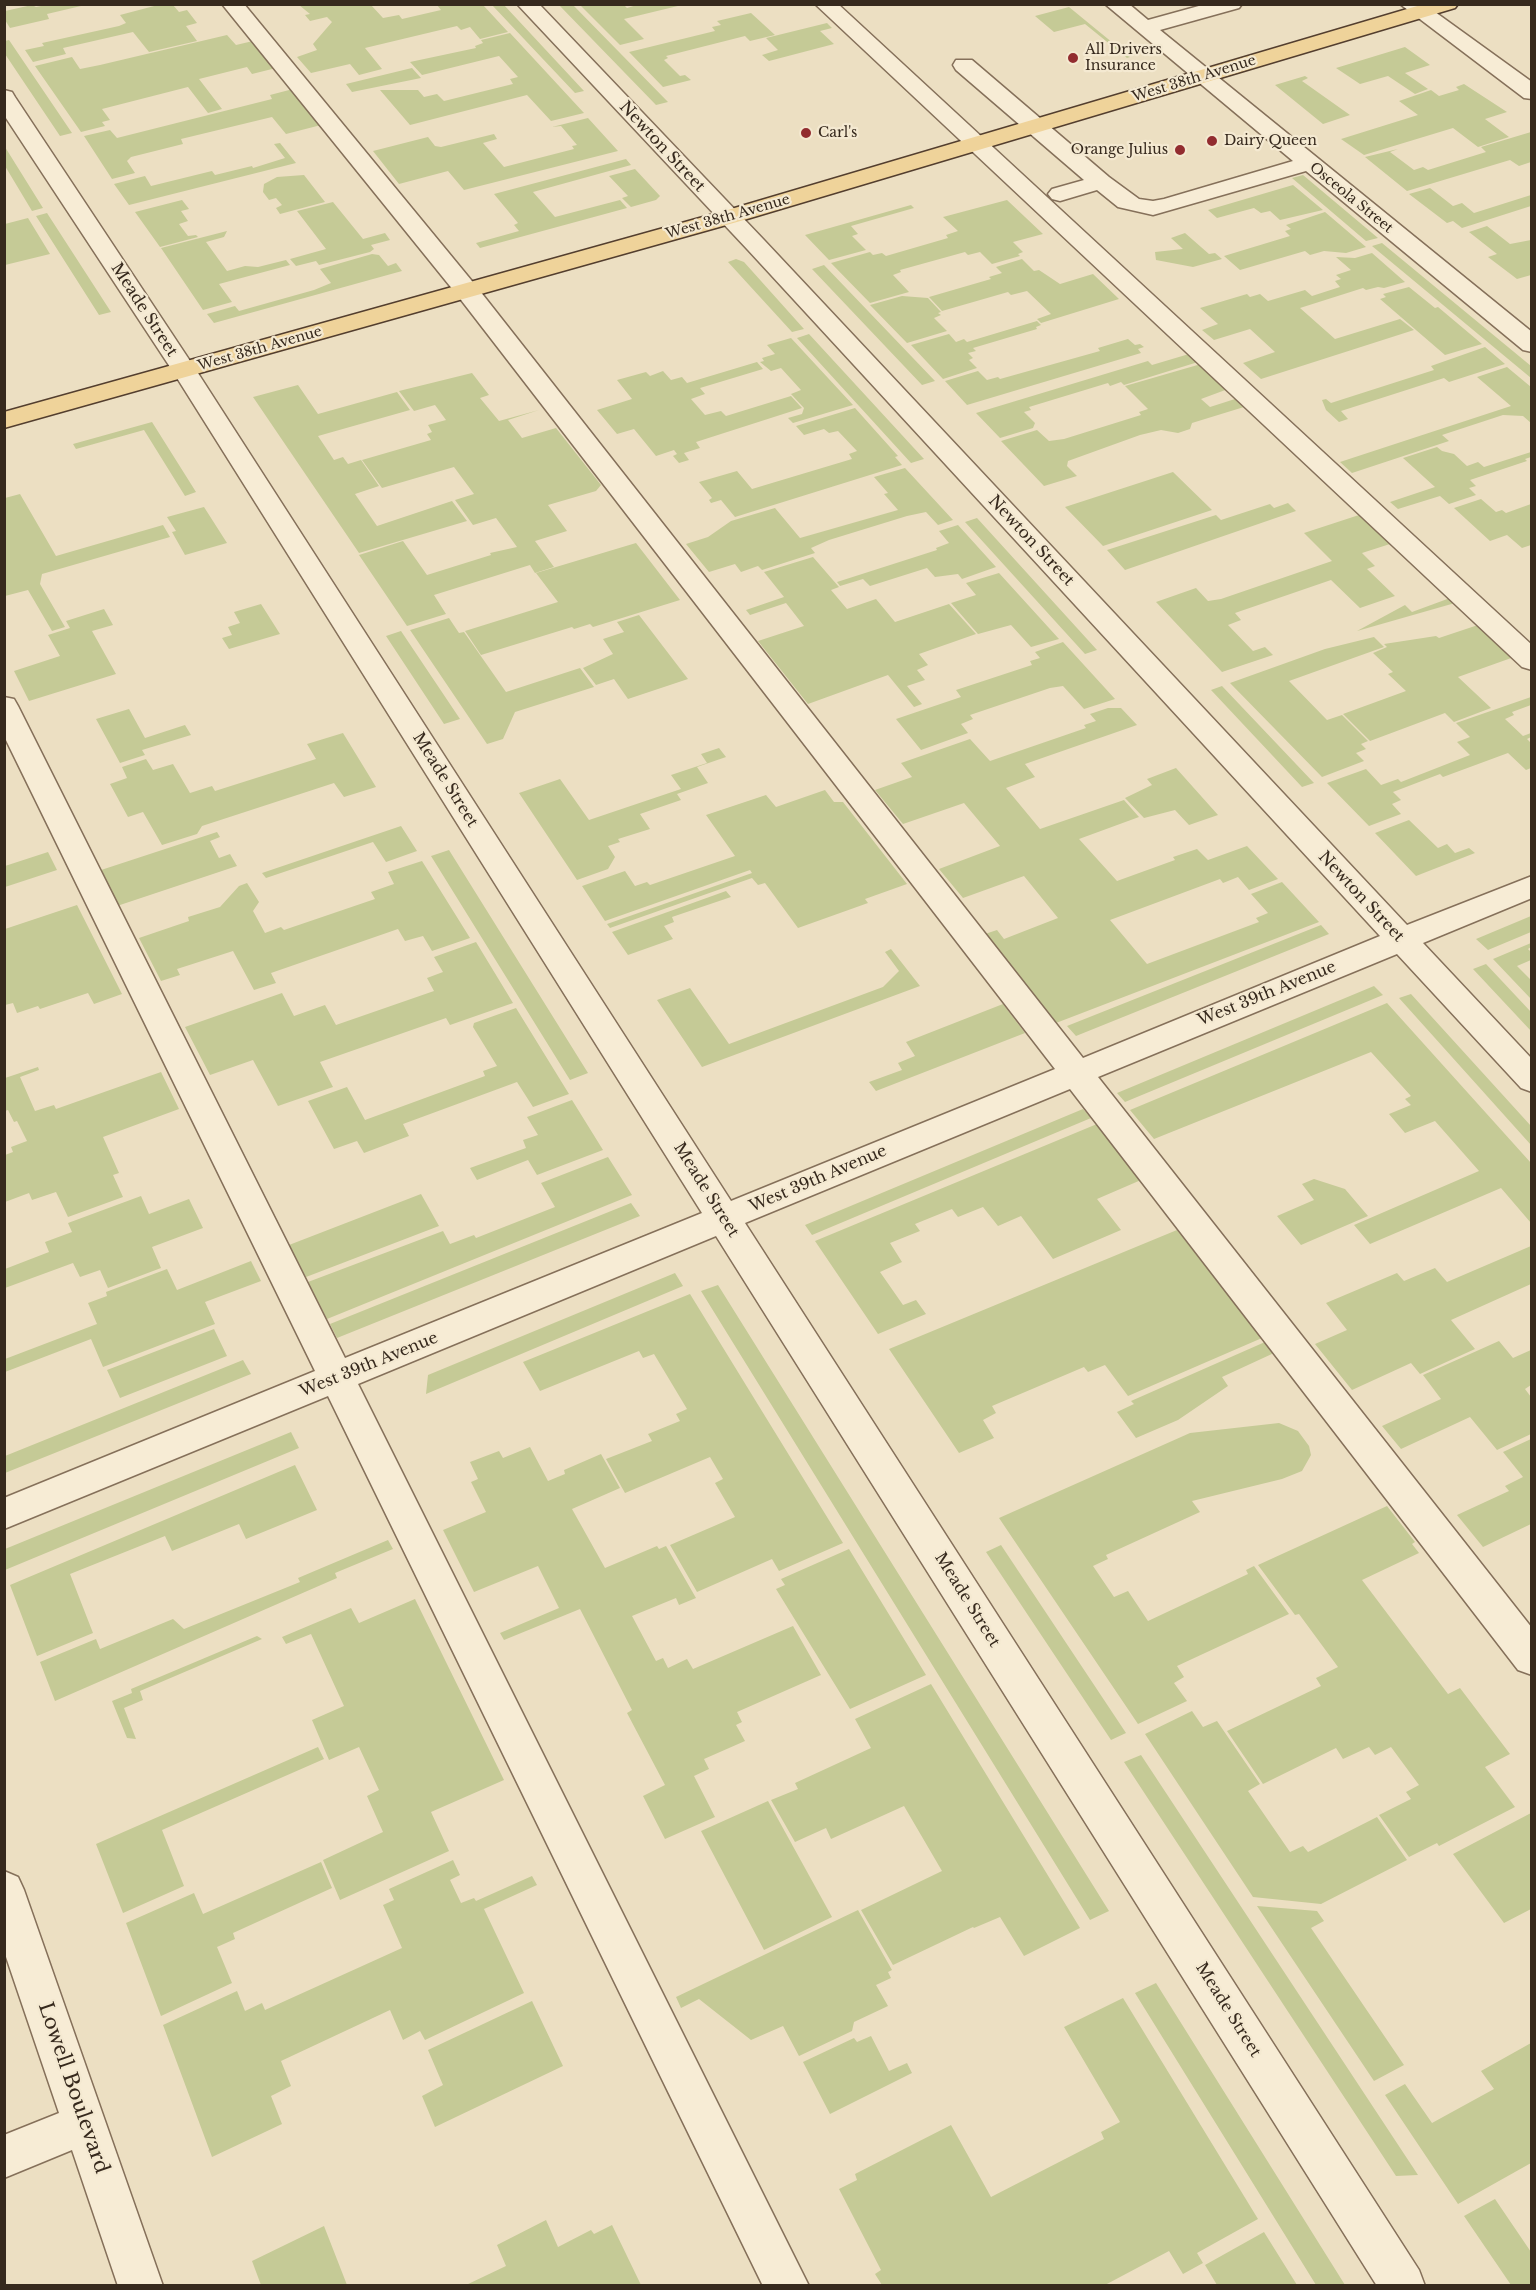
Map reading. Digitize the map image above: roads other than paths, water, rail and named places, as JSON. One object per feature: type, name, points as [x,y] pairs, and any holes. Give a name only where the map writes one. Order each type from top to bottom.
[{"type":"main road","name":"West 38th Avenue","points":[[4,420],[729,217],[1203,77],[1415,8],[1448,4]]},
{"type":"street","points":[[232,4],[467,291],[1532,1658]]},
{"type":"street","name":"Newton Street","points":[[527,4],[729,217],[1532,1080]]},
{"type":"street","points":[[825,4],[1532,661]]},
{"type":"street","name":"Osceola Street","points":[[1115,4],[1532,345]]},
{"type":"street","points":[[1144,28],[1232,4]]},
{"type":"street","points":[[1415,8],[1532,93]]},
{"type":"street","points":[[964,64],[1126,202],[1153,208],[1310,163]]},
{"type":"street","name":"Meade Street","points":[[4,97],[184,370],[1403,2286]]},
{"type":"street","points":[[1060,194],[1101,182]]},
{"type":"street","points":[[4,706],[787,2286]]},
{"type":"street","name":"West 39th Avenue","points":[[4,1514],[1532,886]]},
{"type":"street","name":"Lowell Boulevard","points":[[4,1890],[141,2286]]},
{"type":"street","points":[[4,2157],[86,2123]]},
{"type":"place","name":"All Drivers Insurance","points":[[1073,58]]},
{"type":"place","name":"Carl's","points":[[806,133]]},
{"type":"place","name":"Dairy Queen","points":[[1212,141]]},
{"type":"place","name":"Orange Julius","points":[[1180,150]]}]
